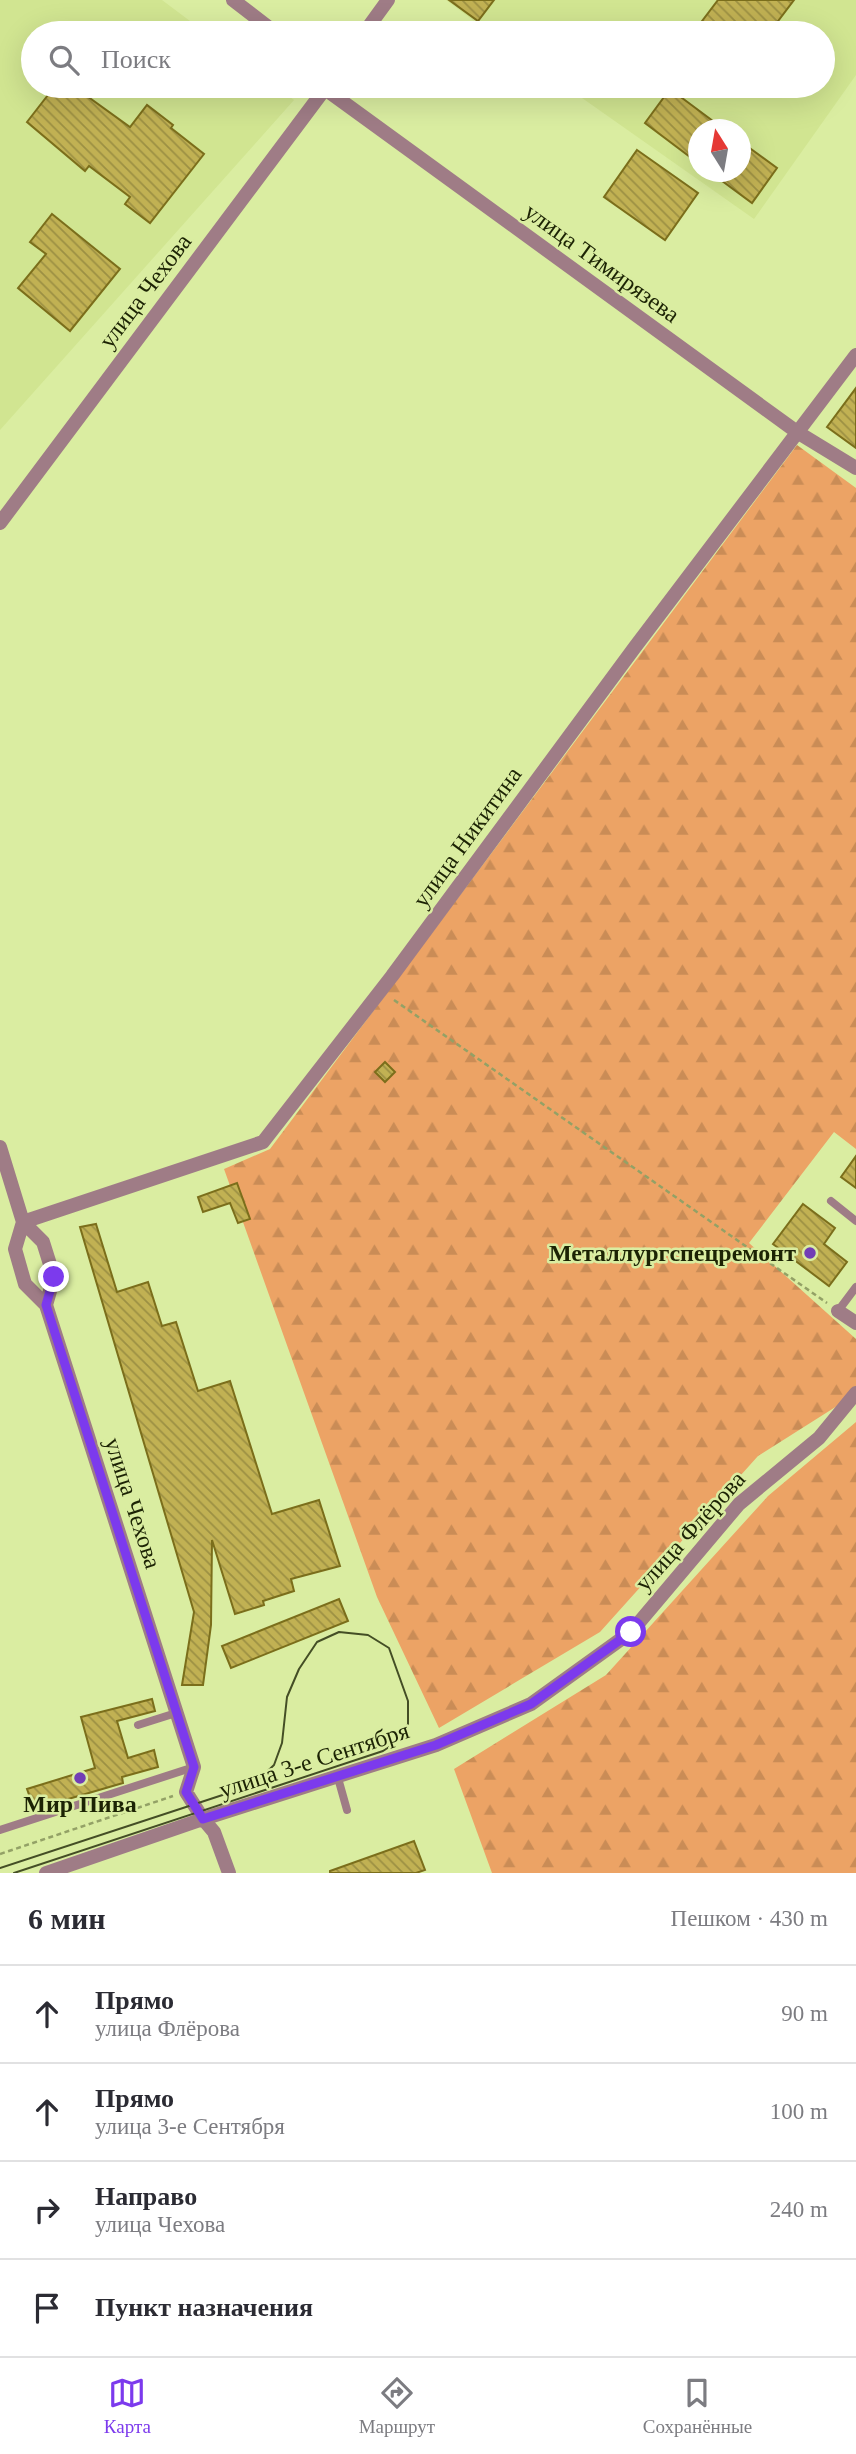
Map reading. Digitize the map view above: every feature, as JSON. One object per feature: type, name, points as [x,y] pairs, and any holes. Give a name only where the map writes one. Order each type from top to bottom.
[{"type":"street","points":[[233,0],[260,21]]},
{"type":"street","points":[[373,21],[388,0]]},
{"type":"street","name":"улица Чехова","points":[[0,523],[316,98]]},
{"type":"street","name":"улица Тимирязева","points":[[339,98],[797,432],[856,468]]},
{"type":"street","name":"улица Никитина","points":[[23,1222],[263,1142],[381,991],[856,355]]},
{"type":"street","name":"улица Чехова","points":[[0,1147],[4,1175],[23,1222],[43,1242],[54,1277],[46,1305],[194,1767]]},
{"type":"street","points":[[23,1222],[15,1249],[25,1283],[46,1305]]},
{"type":"street","points":[[838,1311],[856,1324]]},
{"type":"street","name":"улица Флёрова","points":[[436,1745],[531,1704],[631,1632],[739,1504],[819,1438],[856,1393]]},
{"type":"street","name":"улица 3-е Сентября","points":[[47,1873],[203,1819],[436,1745]]},
{"type":"street","points":[[194,1767],[186,1792],[214,1832],[229,1873]]},
{"type":"lane","points":[[831,1201],[856,1221]]},
{"type":"lane","points":[[838,1311],[856,1287]]},
{"type":"lane","points":[[138,1725],[176,1713]]},
{"type":"lane","points":[[0,1830],[194,1767]]},
{"type":"lane","points":[[338,1778],[347,1810]]},
{"type":"path","points":[[381,991],[838,1311]]},
{"type":"path","points":[[0,1854],[186,1792]]},
{"type":"shaded area","points":[[0,0],[162,0],[190,21],[21,21],[21,98],[294,100],[0,430]]},
{"type":"shaded area","points":[[446,0],[856,0],[856,75],[754,219],[701,182],[751,182],[751,119],[688,119],[688,173],[582,98],[835,98],[835,21],[474,21]]},
{"type":"green space","points":[[797,445],[856,488],[856,1149],[834,1132],[749,1243],[856,1339],[856,1394],[758,1456],[600,1632],[439,1728],[377,1597],[224,1169],[270,1149]]},
{"type":"green space","points":[[856,1422],[856,1873],[492,1873],[454,1769],[606,1675],[768,1496]]},
{"type":"building","points":[[449,0],[494,0],[478,21]]},
{"type":"building","points":[[718,0],[794,0],[778,21],[702,21]]},
{"type":"building","points":[[46,98],[90,98],[130,127],[147,105],[204,154],[150,223],[125,204],[130,197],[89,166],[85,171],[27,122]]},
{"type":"building","points":[[663,98],[682,98],[710,119],[688,119],[688,155],[645,123]]},
{"type":"building","points":[[751,149],[777,168],[752,203],[724,182],[751,182]]},
{"type":"building","points":[[637,150],[698,193],[665,240],[604,197]]},
{"type":"building","points":[[52,214],[120,269],[70,331],[18,288],[46,254],[30,242]]},
{"type":"building","points":[[856,388],[856,448],[827,427]]},
{"type":"building","points":[[385,1062],[395,1072],[385,1082],[375,1072]]},
{"type":"building","points":[[856,1156],[856,1188],[841,1177]]},
{"type":"building","points":[[237,1183],[250,1219],[238,1223],[230,1203],[203,1212],[198,1197]]},
{"type":"building","name":"Металлургспецремонт","points":[[803,1204],[835,1228],[824,1244],[847,1262],[829,1286],[773,1244]]},
{"type":"building","points":[[96,1224],[117,1292],[148,1282],[162,1326],[176,1322],[198,1391],[230,1381],[272,1514],[319,1500],[340,1566],[291,1579],[294,1591],[263,1601],[264,1605],[235,1614],[212,1540],[211,1625],[203,1685],[182,1685],[194,1612],[80,1227]]},
{"type":"building","points":[[339,1599],[348,1621],[231,1668],[222,1646]]},
{"type":"building","points":[[152,1699],[155,1711],[117,1721],[128,1758],[154,1750],[158,1767],[122,1777],[123,1783],[34,1809],[27,1789],[95,1768],[81,1717]]},
{"type":"building","points":[[414,1841],[425,1870],[416,1873],[330,1873],[330,1871]]},
{"type":"tram line","points":[[0,1868],[253,1785],[274,1765],[282,1743],[287,1697],[299,1669],[317,1642],[339,1632],[368,1635],[389,1648],[408,1701],[408,1724],[398,1741],[383,1751],[14,1873]]},
{"type":"place","name":"Металлургспецремонт","points":[[810,1253]]},
{"type":"place","name":"Мир Пива","points":[[80,1778]]},
{"type":"route","points":[[54,1277],[46,1305],[194,1767],[186,1792],[203,1819],[436,1745],[531,1704],[631,1632]]}]
